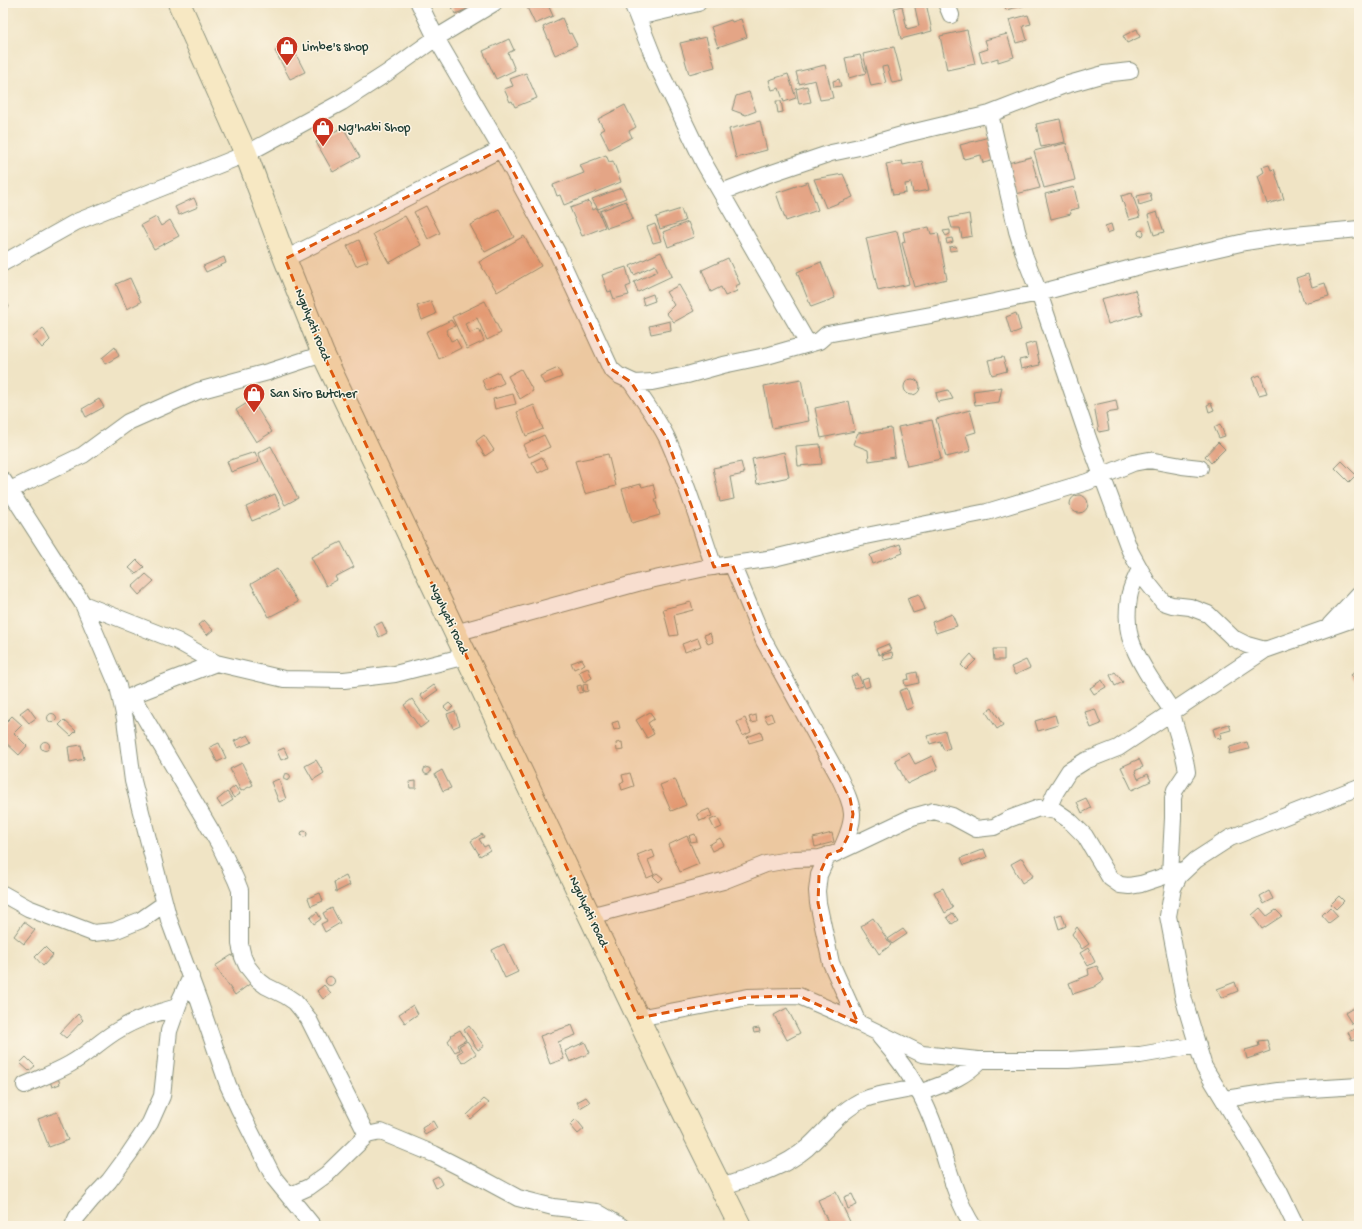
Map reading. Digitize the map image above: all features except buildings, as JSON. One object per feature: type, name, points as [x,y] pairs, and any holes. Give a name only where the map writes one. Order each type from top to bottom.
[{"type":"main road","name":"Ngulyati road","points":[[179,3],[246,154],[285,259],[324,354],[638,1018],[740,1226]]},
{"type":"street","points":[[419,3],[436,38],[501,149],[557,252],[611,369],[618,375],[635,383],[652,382],[687,375],[723,365],[770,355],[819,341],[827,334],[1039,294],[1132,268],[1245,242],[1284,236],[1359,229]]},
{"type":"street","points":[[3,263],[76,222],[246,154],[342,102],[387,73],[436,38],[494,3]]},
{"type":"street","points":[[698,3],[635,10],[655,60],[704,163],[808,344]]},
{"type":"street","points":[[722,192],[766,175],[831,154],[864,146],[902,134],[990,114],[1062,86],[1104,74],[1130,71]]},
{"type":"street","points":[[990,114],[1017,231],[1025,257],[1088,438],[1130,551],[1146,582],[1163,602],[1172,605],[1190,607],[1208,614],[1233,638],[1247,645],[1265,650]]},
{"type":"street","points":[[285,259],[501,149]]},
{"type":"street","points":[[324,354],[268,372],[198,391],[128,422],[83,455],[6,485],[83,604],[118,686],[219,844],[240,890],[240,944],[247,966],[258,980],[295,1002],[308,1018],[367,1135]]},
{"type":"street","points":[[631,382],[651,411],[666,437],[683,479],[714,567]]},
{"type":"street","points":[[455,633],[642,582],[714,567],[774,558],[916,525],[987,512],[1087,482],[1102,474],[1133,463],[1149,460],[1200,468]]},
{"type":"street","points":[[732,564],[764,641],[850,798],[853,814],[850,832],[819,875],[817,891],[818,903],[831,963],[858,1023]]},
{"type":"street","points":[[1140,569],[1129,596],[1127,618],[1130,638],[1142,664],[1172,712],[1187,772],[1175,790],[1173,798],[1170,874]]},
{"type":"street","points":[[1328,628],[1359,594]]},
{"type":"street","points":[[83,604],[178,641],[216,663],[284,678],[344,680],[395,674],[466,656]]},
{"type":"street","points":[[1048,809],[1060,784],[1069,771],[1084,761],[1118,748],[1265,650],[1359,617]]},
{"type":"street","points":[[127,699],[216,663]]},
{"type":"street","points":[[127,699],[125,719],[133,781],[169,920],[191,977],[228,1085],[239,1109],[274,1178],[312,1226]]},
{"type":"street","points":[[1296,1226],[1279,1191],[1225,1099],[1204,1067],[1184,1000],[1168,916],[1173,888],[1179,876],[1196,860],[1230,838],[1359,787]]},
{"type":"street","points":[[590,916],[723,881],[766,864],[794,858],[820,858],[912,817],[934,811],[952,816],[976,829],[994,827],[1009,819],[1039,808],[1056,811],[1069,820],[1085,836],[1110,878],[1120,885],[1129,886],[1141,884],[1186,869]]},
{"type":"street","points":[[3,894],[28,908],[93,933],[114,931],[141,920],[164,904]]},
{"type":"street","points":[[73,1226],[77,1216],[109,1181],[130,1154],[150,1123],[162,1096],[169,1031],[177,1007],[191,977]]},
{"type":"street","points":[[638,1018],[748,997],[799,996],[922,1054],[981,1060],[1068,1060],[1140,1055],[1198,1045]]},
{"type":"street","points":[[25,1085],[69,1064],[91,1051],[104,1039],[133,1022],[177,1007]]},
{"type":"street","points":[[876,1032],[904,1066],[918,1091],[939,1139],[954,1187],[973,1226]]},
{"type":"street","points":[[720,1187],[775,1169],[806,1149],[847,1109],[865,1099],[877,1095],[918,1091],[954,1080],[970,1071],[981,1060]]},
{"type":"street","points":[[1225,1099],[1278,1091],[1359,1086]]},
{"type":"street","points":[[289,1196],[309,1187],[326,1174],[367,1135],[381,1132],[434,1154],[518,1198],[553,1207],[597,1212],[621,1226]]},
{"type":"highlighted area","points":[[501,149],[557,252],[611,369],[631,382],[666,437],[714,567],[732,564],[764,641],[850,798],[853,814],[850,832],[841,850],[828,855],[819,875],[818,903],[831,963],[858,1023],[799,996],[748,997],[638,1018],[323,354],[285,259]]},
{"type":"place","name":"Limbe's shop","points":[[287,66]]},
{"type":"place","name":"Ng'habi Shop","points":[[323,148]]},
{"type":"place","name":"San Siro Butcher","points":[[254,414]]}]
